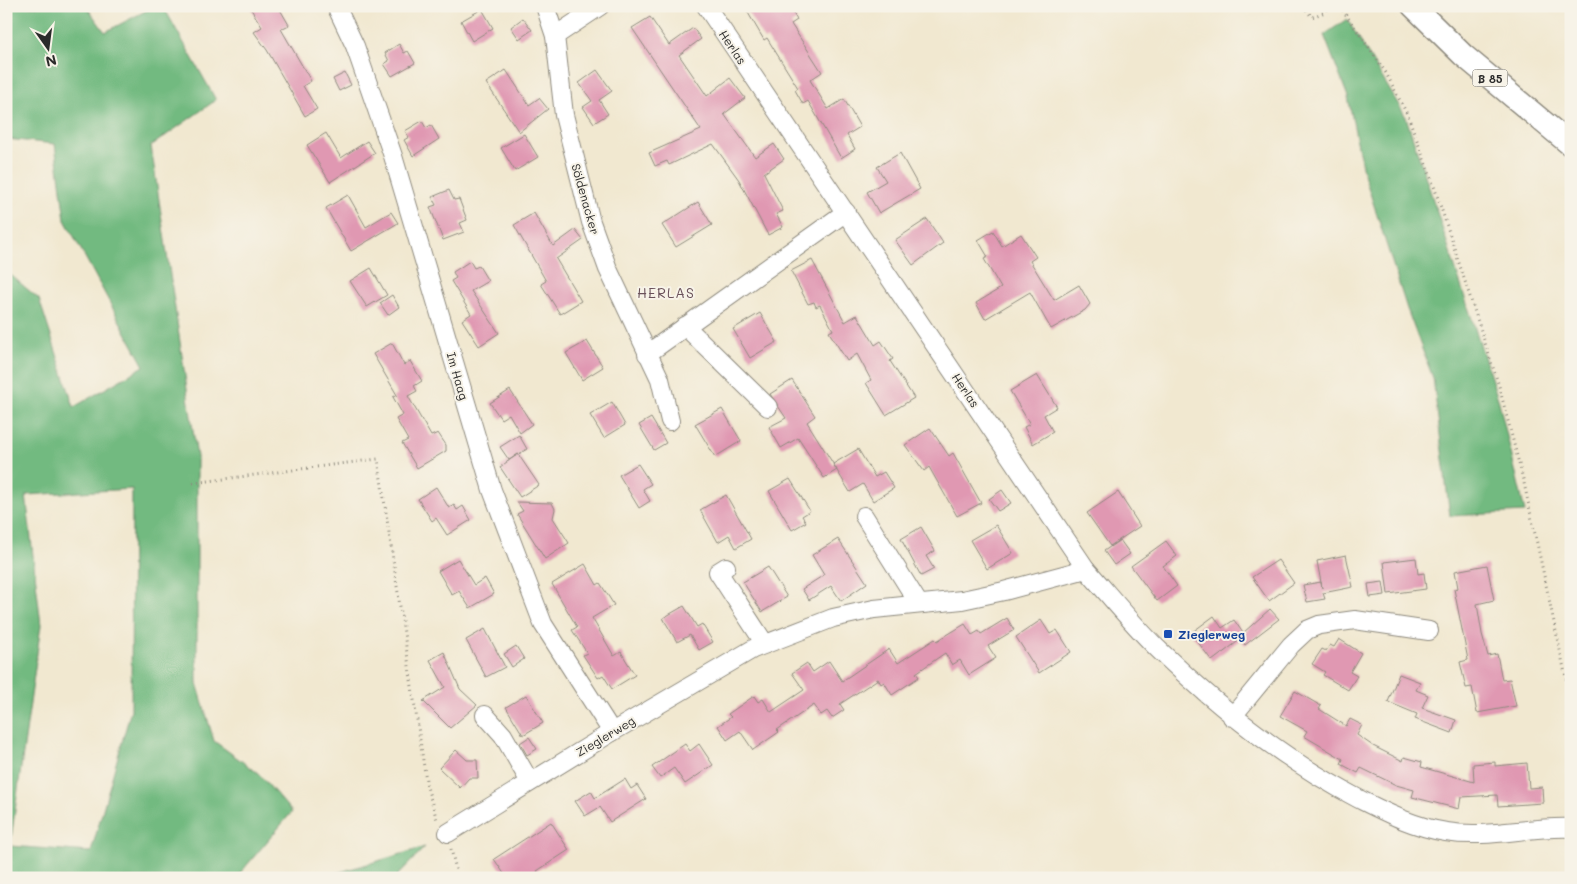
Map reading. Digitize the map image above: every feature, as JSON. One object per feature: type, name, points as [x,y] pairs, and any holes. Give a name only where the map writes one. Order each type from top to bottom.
[{"type":"main road","name":"B 85","points":[[1413,6],[1463,55],[1571,144]]},
{"type":"street","name":"Im Haag","points":[[336,6],[355,46],[393,156],[492,490],[543,624],[612,732]]},
{"type":"street","name":"Söldenacker","points":[[545,6],[555,36],[564,115],[586,203],[608,269],[660,379],[670,421]]},
{"type":"street","points":[[555,36],[600,6]]},
{"type":"street","name":"Herlas","points":[[706,6],[1086,569],[1158,649],[1232,716],[1318,778],[1407,823],[1446,832],[1478,835],[1571,828]]},
{"type":"street","points":[[647,354],[846,212]]},
{"type":"street","points":[[684,326],[768,407]]},
{"type":"street","points":[[864,516],[919,604]]},
{"type":"street","points":[[726,567],[718,572],[765,644]]},
{"type":"street","name":"Zieglerweg","points":[[448,833],[612,732],[753,649],[765,644],[833,618],[874,609],[962,600],[1086,569]]},
{"type":"street","points":[[1232,716],[1291,644],[1307,630],[1319,625],[1355,620],[1429,631]]},
{"type":"street","points":[[485,715],[503,735],[530,782]]},
{"type":"path","points":[[1302,6],[1312,17],[1325,12],[1327,6]]},
{"type":"path","points":[[1340,6],[1364,38],[1395,90],[1408,116],[1434,186],[1501,394],[1524,483],[1571,701]]},
{"type":"path","points":[[193,483],[378,459],[426,787],[436,818],[448,833],[458,878]]},
{"type":"green space","points":[[13,6],[86,6],[105,32],[155,6],[163,6],[216,100],[151,146],[197,457],[197,683],[214,741],[258,773],[292,812],[236,878],[6,878],[6,271],[39,299],[74,407],[144,366],[65,220],[55,144],[6,139],[6,13]],"holes":[[[132,489],[131,710],[91,852],[10,846],[41,625],[26,495]]]},
{"type":"green space","points":[[1347,19],[1406,117],[1499,402],[1525,512],[1450,516],[1433,378],[1407,309],[1363,171],[1348,97],[1324,35]]},
{"type":"green space","points":[[425,847],[395,878],[310,878],[337,873]]},
{"type":"building","points":[[249,6],[278,6],[289,25],[281,29],[311,81],[303,86],[317,109],[305,116],[267,50],[254,32],[262,27]]},
{"type":"building","points":[[744,6],[789,6],[797,20],[791,24],[822,72],[810,80],[828,109],[844,99],[860,127],[847,135],[855,149],[841,158],[808,101],[803,104],[795,90],[798,88],[767,38],[764,40]]},
{"type":"building","points":[[482,9],[493,28],[472,41],[461,21]]},
{"type":"building","points":[[650,17],[669,45],[693,28],[701,39],[679,55],[707,96],[730,78],[745,98],[724,114],[755,157],[774,144],[784,159],[764,173],[783,211],[776,214],[783,227],[768,235],[739,180],[713,144],[669,165],[667,161],[655,166],[649,153],[701,130],[632,28]]},
{"type":"building","points":[[523,18],[532,30],[519,39],[511,27]]},
{"type":"building","points":[[399,44],[404,53],[408,51],[415,63],[392,76],[384,64],[389,61],[385,53]]},
{"type":"building","points":[[506,70],[529,105],[539,98],[548,109],[519,132],[486,83]]},
{"type":"building","points":[[597,70],[612,91],[599,100],[608,114],[594,123],[583,107],[592,101],[579,83]]},
{"type":"building","points":[[345,73],[351,85],[339,91],[333,79]]},
{"type":"building","points":[[422,121],[426,128],[431,125],[439,139],[413,156],[404,140],[409,137],[405,131]]},
{"type":"building","points":[[326,133],[341,158],[367,141],[375,153],[330,182],[307,145]]},
{"type":"building","points":[[524,134],[538,157],[515,171],[501,148]]},
{"type":"building","points":[[900,153],[920,189],[879,213],[867,192],[886,181],[877,167]]},
{"type":"building","points":[[449,190],[454,200],[459,199],[467,220],[460,223],[464,232],[443,240],[430,207],[436,205],[432,197]]},
{"type":"building","points":[[348,195],[366,227],[391,212],[398,223],[351,251],[326,208]]},
{"type":"building","points":[[698,202],[712,225],[676,247],[662,225]]},
{"type":"building","points":[[534,213],[553,246],[575,230],[583,240],[556,259],[581,301],[560,314],[541,284],[546,281],[514,225]]},
{"type":"building","points":[[927,219],[943,243],[913,265],[895,240]]},
{"type":"building","points":[[993,231],[1002,246],[1021,234],[1036,257],[1030,261],[1054,300],[1079,285],[1090,304],[1085,310],[1051,329],[1030,292],[985,319],[976,303],[1001,288],[984,259],[988,257],[978,240]]},
{"type":"building","points":[[812,260],[845,322],[857,315],[875,345],[881,341],[893,359],[890,361],[914,398],[886,415],[866,383],[871,380],[857,354],[847,361],[829,332],[833,330],[820,305],[816,307],[814,302],[808,304],[791,271]]},
{"type":"building","points":[[470,261],[474,268],[479,266],[488,281],[471,291],[499,333],[479,346],[462,320],[471,314],[451,281],[456,278],[453,272]]},
{"type":"building","points":[[371,268],[387,295],[367,307],[350,281]]},
{"type":"building","points":[[392,295],[399,307],[388,315],[380,303]]},
{"type":"building","points":[[760,313],[777,342],[750,358],[733,329]]},
{"type":"building","points":[[587,341],[603,367],[582,380],[566,353]]},
{"type":"building","points":[[392,343],[404,365],[410,361],[422,381],[414,386],[417,391],[408,396],[431,436],[438,433],[446,445],[446,451],[417,468],[402,443],[408,440],[396,419],[403,415],[393,397],[397,395],[373,354]]},
{"type":"building","points":[[1037,375],[1057,407],[1044,415],[1053,432],[1033,444],[1024,427],[1030,424],[1010,391]]},
{"type":"building","points":[[792,380],[815,416],[807,422],[837,470],[824,478],[798,438],[781,448],[769,427],[786,418],[770,394]]},
{"type":"building","points":[[510,390],[532,424],[520,433],[509,414],[501,419],[490,403]]},
{"type":"building","points":[[612,402],[625,425],[604,438],[590,415]]},
{"type":"building","points":[[722,409],[741,441],[715,457],[695,424]]},
{"type":"building","points":[[651,418],[666,443],[654,450],[639,425]]},
{"type":"building","points":[[930,428],[949,456],[953,453],[981,503],[957,516],[929,467],[924,471],[905,445]]},
{"type":"building","points":[[519,435],[527,449],[509,460],[500,447]]},
{"type":"building","points":[[858,449],[875,477],[884,472],[894,488],[873,501],[863,484],[850,492],[833,464]]},
{"type":"building","points":[[518,454],[539,485],[520,497],[500,467]]},
{"type":"building","points":[[638,464],[651,484],[643,489],[650,501],[639,508],[619,475]]},
{"type":"building","points":[[790,479],[810,511],[802,516],[806,522],[792,530],[769,491]]},
{"type":"building","points":[[436,487],[449,508],[454,505],[457,510],[463,506],[471,520],[447,535],[436,518],[432,521],[418,499]]},
{"type":"building","points":[[1002,490],[1011,503],[998,511],[989,499]]},
{"type":"building","points":[[1118,492],[1140,526],[1110,546],[1087,513]]},
{"type":"building","points":[[726,495],[751,539],[736,548],[729,535],[718,542],[700,510]]},
{"type":"building","points":[[517,502],[552,503],[555,509],[553,518],[569,543],[545,559],[517,514],[523,511]]},
{"type":"building","points":[[996,525],[1013,553],[987,569],[970,540]]},
{"type":"building","points":[[921,527],[935,551],[926,556],[934,569],[921,576],[901,539]]},
{"type":"building","points":[[838,539],[867,583],[841,601],[831,586],[809,600],[802,589],[824,575],[812,555]]},
{"type":"building","points":[[1120,540],[1130,554],[1114,565],[1104,551]]},
{"type":"building","points":[[1166,541],[1177,556],[1163,566],[1177,586],[1157,601],[1131,566]]},
{"type":"building","points":[[1346,555],[1353,587],[1323,593],[1325,599],[1307,602],[1303,585],[1321,582],[1317,561]]},
{"type":"building","points":[[1416,558],[1418,574],[1424,573],[1426,589],[1388,594],[1384,562]]},
{"type":"building","points":[[458,559],[474,585],[485,578],[494,594],[470,608],[459,591],[452,595],[438,571]]},
{"type":"building","points":[[1278,560],[1294,583],[1269,601],[1252,577]]},
{"type":"building","points":[[585,564],[597,585],[600,583],[614,605],[592,618],[614,656],[621,652],[635,675],[612,689],[603,675],[598,678],[583,655],[587,653],[572,630],[577,627],[552,584]]},
{"type":"building","points":[[1487,565],[1494,600],[1477,604],[1482,634],[1488,656],[1497,654],[1502,680],[1510,679],[1516,706],[1477,713],[1472,687],[1466,688],[1460,662],[1468,660],[1454,589],[1458,588],[1455,571]]},
{"type":"building","points":[[768,567],[787,597],[762,612],[743,582]]},
{"type":"building","points":[[1383,582],[1385,595],[1370,597],[1368,584]]},
{"type":"building","points":[[684,606],[697,627],[702,624],[713,642],[699,650],[690,635],[677,642],[663,618]]},
{"type":"building","points":[[1270,609],[1279,619],[1245,645],[1241,639],[1212,661],[1191,633],[1214,616],[1222,628],[1234,620],[1243,633]]},
{"type":"building","points":[[1007,618],[1014,630],[988,646],[996,658],[969,675],[960,660],[952,665],[945,653],[916,673],[919,677],[892,695],[884,682],[881,684],[878,679],[840,704],[844,710],[832,718],[827,711],[821,715],[814,705],[777,730],[779,732],[753,750],[740,731],[727,740],[718,726],[731,717],[728,714],[754,696],[758,702],[763,699],[771,712],[804,690],[792,673],[807,663],[813,672],[829,661],[842,681],[889,649],[898,663],[935,639],[937,641],[965,624],[972,635],[979,631],[981,634]]},
{"type":"building","points":[[1041,620],[1050,634],[1057,630],[1071,652],[1039,673],[1016,637]]},
{"type":"building","points":[[485,629],[505,667],[486,677],[466,640]]},
{"type":"building","points":[[1339,639],[1361,653],[1350,672],[1357,676],[1348,690],[1323,675],[1325,672],[1312,664],[1322,649],[1326,651],[1330,645],[1334,647]]},
{"type":"building","points":[[516,646],[524,659],[512,667],[504,654]]},
{"type":"building","points":[[444,652],[460,689],[477,705],[450,728],[423,701],[445,687],[430,660]]},
{"type":"building","points":[[1399,674],[1420,682],[1416,690],[1428,695],[1422,708],[1456,720],[1452,733],[1415,719],[1417,714],[1388,702]]},
{"type":"building","points":[[1295,691],[1321,706],[1319,709],[1346,726],[1350,719],[1362,725],[1357,735],[1373,746],[1403,761],[1404,757],[1422,762],[1421,767],[1474,782],[1473,764],[1495,762],[1495,766],[1527,763],[1529,788],[1542,787],[1543,803],[1498,806],[1497,795],[1461,797],[1459,809],[1412,797],[1414,790],[1396,785],[1361,768],[1358,773],[1341,764],[1343,759],[1304,736],[1307,731],[1280,716]]},
{"type":"building","points":[[526,695],[543,723],[523,735],[506,707]]},
{"type":"building","points":[[529,737],[537,749],[527,755],[520,743]]},
{"type":"building","points":[[685,744],[690,751],[699,744],[713,765],[685,784],[674,768],[660,778],[652,767]]},
{"type":"building","points":[[456,750],[467,760],[477,760],[478,778],[469,778],[460,788],[439,768]]},
{"type":"building","points":[[625,779],[631,789],[637,785],[646,799],[610,822],[600,807],[585,816],[575,801],[591,791],[595,798]]},
{"type":"building","points":[[551,822],[569,850],[537,871],[541,878],[507,878],[494,859]]},
{"type":"place","name":"Zieglerweg","points":[[1168,634]]},
{"type":"district","name":"HERLAS","points":[[666,292]]}]
